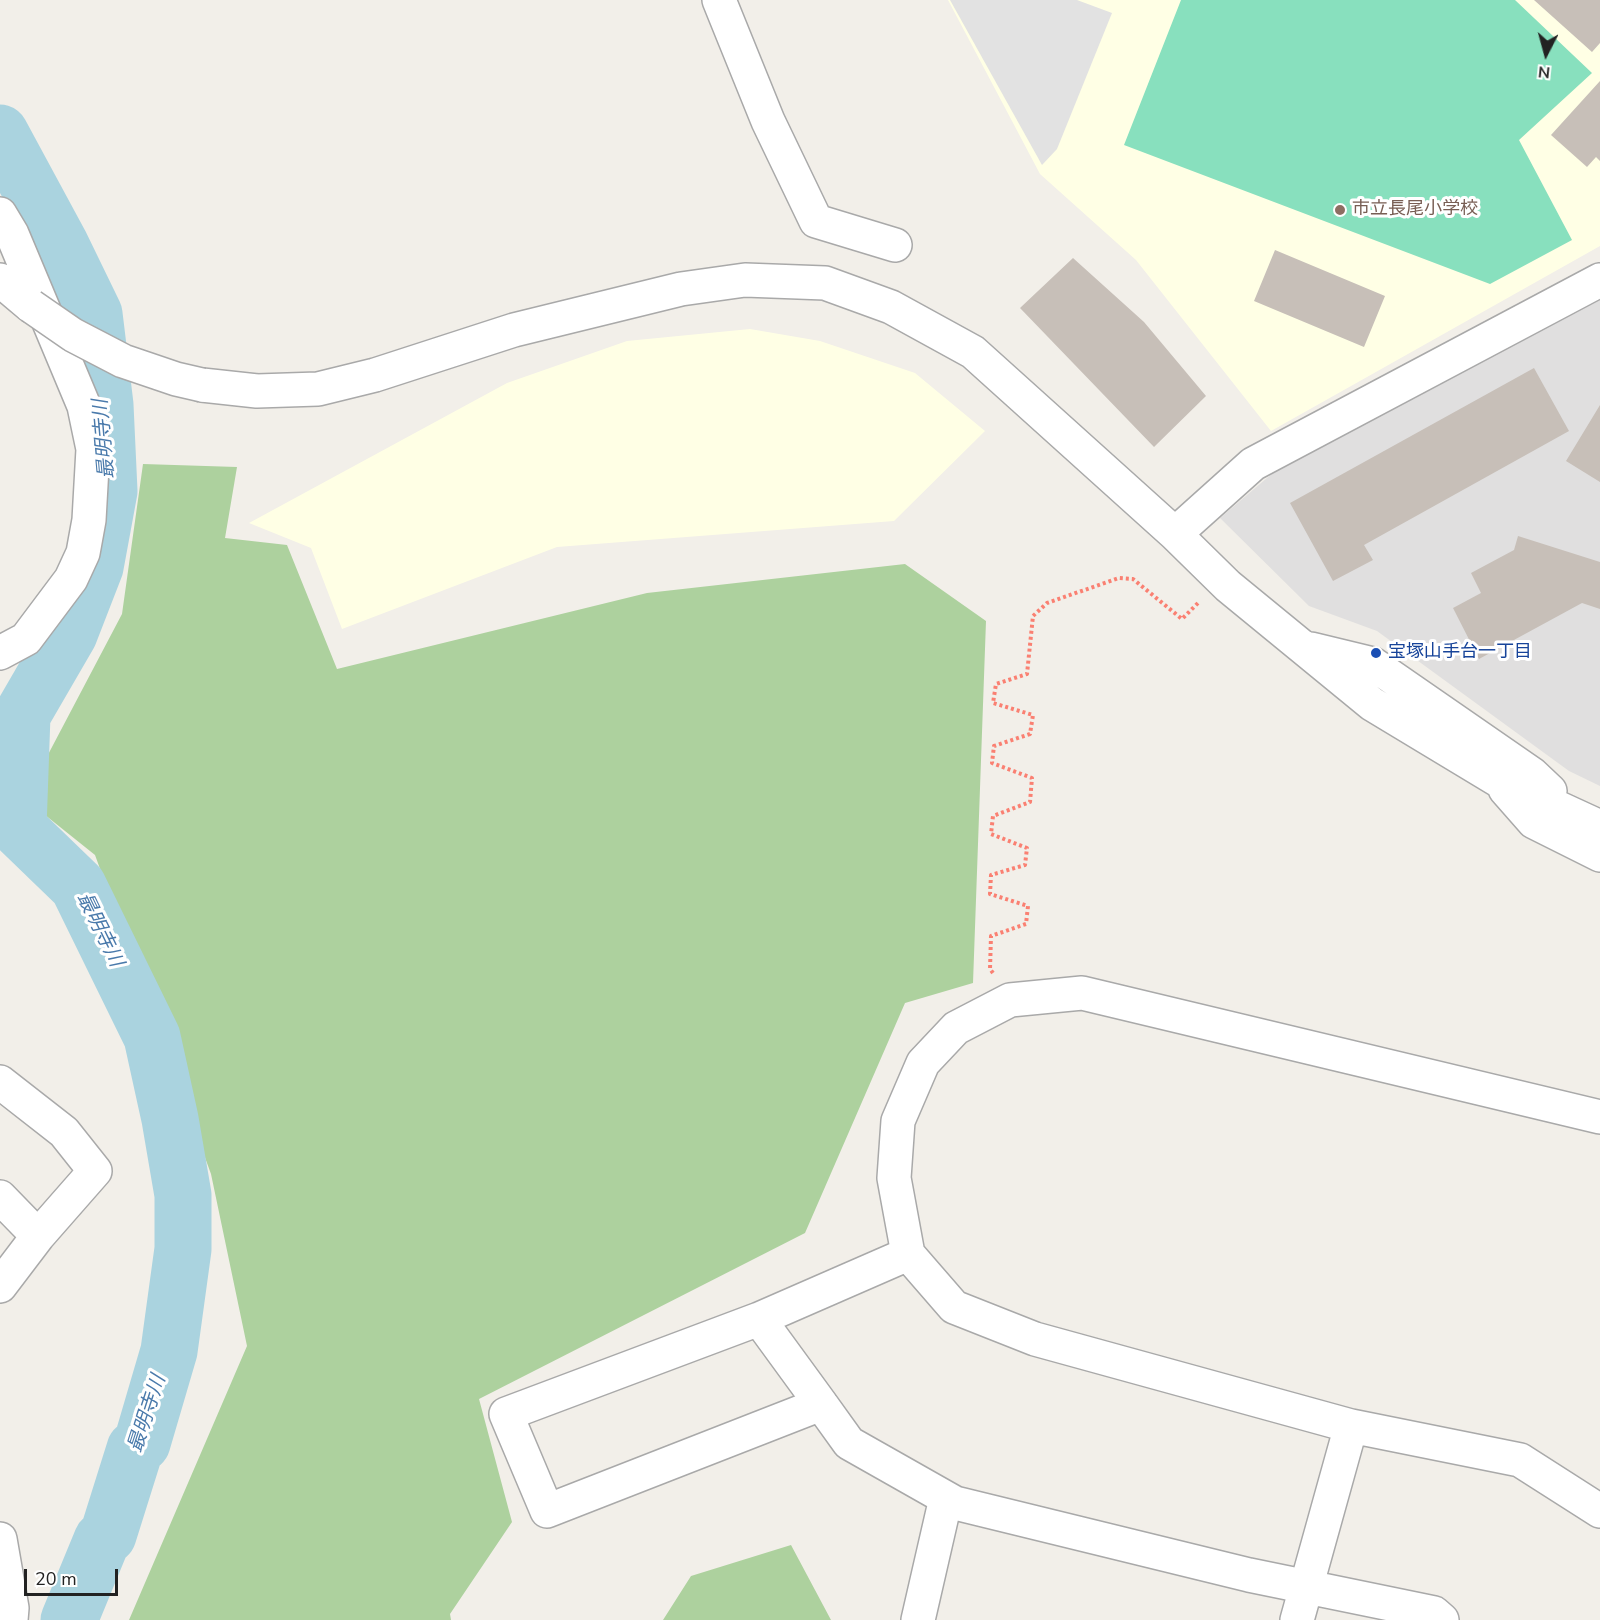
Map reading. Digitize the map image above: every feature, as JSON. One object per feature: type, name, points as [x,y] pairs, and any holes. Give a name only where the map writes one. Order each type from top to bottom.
[{"type":"street","points":[[718,0],[768,121],[816,221],[895,245]]},
{"type":"street","points":[[0,214],[12,234],[84,406],[93,450],[88,520],[82,553],[72,579],[26,639],[0,653]]},
{"type":"street","points":[[12,299],[123,361],[176,380],[257,391],[318,389],[375,375],[514,330],[681,289],[745,280],[825,283],[891,307],[973,352],[1176,534],[1228,586],[1372,704],[1498,780],[1590,823]]},
{"type":"street","points":[[1176,534],[1253,464],[1600,280]]},
{"type":"street","points":[[1301,647],[1373,664],[1532,774],[1590,823]]},
{"type":"street","points":[[1498,780],[1534,822],[1600,855]]},
{"type":"street","points":[[1600,1117],[1082,993],[1010,1000],[956,1028],[923,1063],[898,1121],[894,1178],[908,1254],[954,1307],[1035,1339],[1351,1426],[1520,1460],[1600,1511]]},
{"type":"street","points":[[0,1082],[64,1132],[95,1171],[38,1236],[0,1286]]},
{"type":"street","points":[[0,1197],[38,1236]]},
{"type":"street","points":[[821,1404],[547,1511],[506,1414],[759,1319],[908,1254]]},
{"type":"street","points":[[759,1319],[849,1443],[946,1498],[966,1506],[1249,1575],[1434,1613],[1442,1620]]},
{"type":"street","points":[[1298,1620],[1351,1426]]},
{"type":"street","points":[[918,1620],[946,1498]]},
{"type":"street","points":[[0,1539],[12,1608],[11,1620]]},
{"type":"path","points":[[990,969],[991,936],[1026,924],[1028,906],[990,894],[991,875],[1025,865],[1027,848],[991,834],[993,816],[1030,802],[1032,778],[992,763],[994,746],[1030,734],[1033,715],[993,703],[996,684],[1027,674],[1033,616],[1047,603],[1119,578],[1133,579],[1182,619],[1206,595]]},
{"type":"shaded area","name":"市立長尾小学校","points":[[948,0],[1600,0],[1600,246],[1271,431],[1136,260],[1040,174]]},
{"type":"shaded area","points":[[950,0],[1077,0],[1112,13],[1057,149],[1042,165]]},
{"type":"shaded area","points":[[1600,290],[1600,786],[1569,771],[1377,631],[1309,606],[1220,518],[1274,472]]},
{"type":"shaded area","points":[[750,329],[820,341],[915,373],[985,431],[894,521],[557,547],[342,629],[311,548],[249,523],[507,383],[627,341]]},
{"type":"green space","points":[[1181,0],[1515,0],[1592,73],[1519,140],[1572,240],[1490,284],[1124,145]]},
{"type":"green space","points":[[143,464],[237,467],[225,538],[287,545],[337,669],[647,593],[905,564],[986,621],[973,983],[905,1003],[805,1233],[479,1399],[512,1522],[450,1614],[451,1620],[129,1620],[247,1346],[211,1174],[95,855],[45,815],[32,785],[122,614]]},
{"type":"green space","points":[[791,1545],[831,1620],[663,1620],[691,1576]]},
{"type":"building","points":[[1534,0],[1600,0],[1600,43],[1592,52]]},
{"type":"building","points":[[1600,81],[1600,161],[1596,157],[1587,167],[1551,135]]},
{"type":"building","points":[[1275,250],[1385,296],[1364,347],[1254,301]]},
{"type":"building","points":[[1073,258],[1144,322],[1206,396],[1154,447],[1020,308]]},
{"type":"building","points":[[1534,368],[1569,431],[1364,545],[1373,560],[1333,581],[1290,503]]},
{"type":"building","points":[[1600,405],[1600,482],[1566,461]]},
{"type":"building","points":[[1518,536],[1600,562],[1600,609],[1582,603],[1479,659],[1453,608],[1481,593],[1471,573],[1514,550]]},
{"type":"waterway","name":"最明寺川","points":[[0,133],[60,244],[94,314],[105,405],[109,491],[95,567],[69,634],[22,715],[18,828],[78,886],[152,1037],[170,1119],[183,1195],[183,1249],[169,1351],[142,1443],[135,1449],[108,1535],[102,1540],[69,1620]]},
{"type":"place","name":"市立長尾小学校","points":[[1340,210]]},
{"type":"place","name":"宝塚山手台一丁目","points":[[1376,653]]}]
